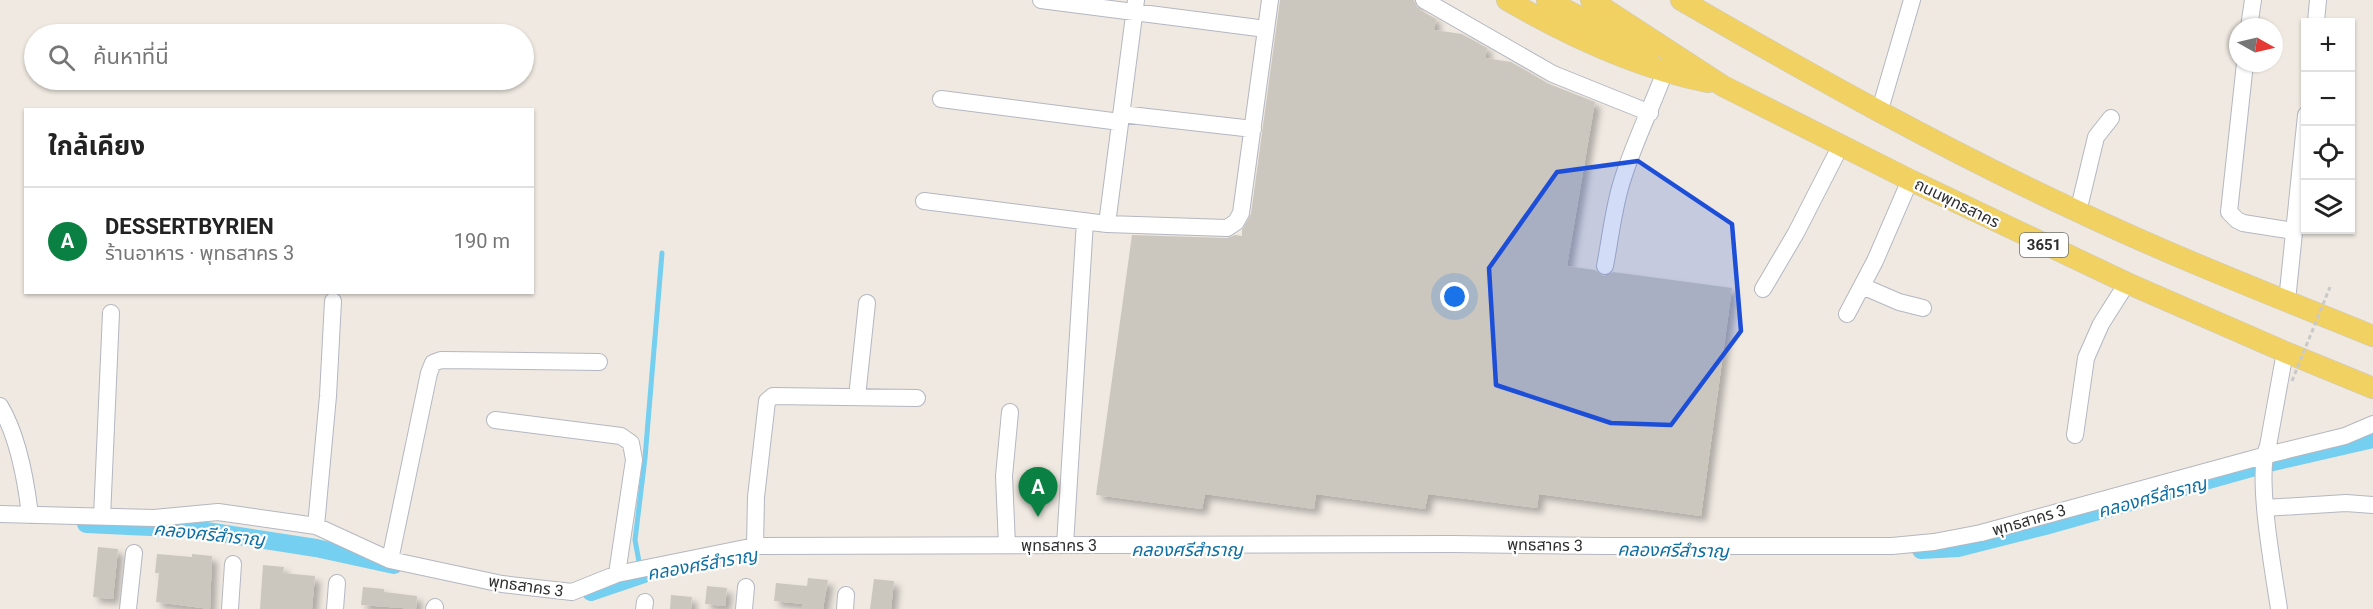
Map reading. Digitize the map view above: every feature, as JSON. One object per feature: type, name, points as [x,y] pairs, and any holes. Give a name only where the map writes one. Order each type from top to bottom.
[{"type":"main road","points":[[1507,0],[1537,18],[1590,44],[1665,71],[1723,86]]},
{"type":"main road","points":[[1547,0],[1646,52],[1723,86]]},
{"type":"main road","name":"ถนนพุทธสาคร","points":[[1591,0],[1723,86],[1910,180],[2127,283],[2373,388]]},
{"type":"main road","name":"3651","points":[[1681,0],[1878,113],[2078,212],[2373,336]]},
{"type":"main road","points":[[1694,0],[1753,42]]},
{"type":"main road","points":[[1703,0],[1753,42]]},
{"type":"street","points":[[1041,0],[1135,6],[1266,29]]},
{"type":"street","points":[[924,201],[1107,224],[1227,228],[1236,222],[1241,213],[1270,0]]},
{"type":"street","points":[[1424,0],[1553,74],[1650,113]]},
{"type":"street","points":[[1878,113],[1912,0]]},
{"type":"street","points":[[2250,18],[2253,0]]},
{"type":"street","points":[[2316,18],[2318,0]]},
{"type":"street","points":[[1107,224],[1135,6]]},
{"type":"street","points":[[1605,266],[1619,190],[1665,71]]},
{"type":"street","points":[[2244,72],[2229,212],[2236,220],[2243,223],[2293,231]]},
{"type":"street","points":[[941,99],[1253,129]]},
{"type":"street","points":[[2078,212],[2096,137],[2111,118]]},
{"type":"street","points":[[2287,301],[2305,126]]},
{"type":"street","points":[[1763,289],[1796,233],[1841,145]]},
{"type":"street","points":[[1847,314],[1875,261],[1910,180]]},
{"type":"street","points":[[1065,545],[1085,221]]},
{"type":"street","points":[[2075,435],[2086,358],[2101,324],[2127,283]]},
{"type":"street","points":[[1862,286],[1891,299],[1923,308]]},
{"type":"street","points":[[315,526],[328,396],[333,301]]},
{"type":"street","points":[[857,397],[867,303]]},
{"type":"street","points":[[102,517],[111,313]]},
{"type":"street","points":[[2279,609],[2265,500],[2263,457],[2268,446],[2285,352]]},
{"type":"street","points":[[390,560],[433,363],[441,360],[599,362]]},
{"type":"street","points":[[755,546],[756,497],[767,401],[773,396],[917,398]]},
{"type":"street","points":[[0,406],[7,419],[26,483],[30,515]]},
{"type":"street","points":[[1007,545],[1004,476],[1010,412]]},
{"type":"street","points":[[495,420],[621,436],[631,443],[634,460],[618,574]]},
{"type":"street","name":"พุทธสาคร 3","points":[[0,514],[154,518],[218,512],[315,526],[390,560],[501,584],[572,592],[618,574],[755,546],[1453,544],[1892,546],[1981,533],[2345,436],[2373,424]]},
{"type":"street","points":[[2265,500],[2373,505]]},
{"type":"street","points":[[128,609],[134,553]]},
{"type":"street","points":[[230,609],[233,564]]},
{"type":"street","points":[[335,609],[337,583]]},
{"type":"street","points":[[744,609],[746,587]]},
{"type":"path","points":[[2292,381],[2330,287]]},
{"type":"highlighted area","points":[[1638,161],[1732,224],[1741,331],[1671,425],[1611,423],[1496,385],[1489,268],[1557,172]]},
{"type":"building","points":[[1280,0],[1414,0],[1418,9],[1436,19],[1434,30],[1462,34],[1487,48],[1485,58],[1511,62],[1549,84],[1595,102],[1567,266],[1595,270],[1604,276],[1613,272],[1732,288],[1701,516],[1539,494],[1537,508],[1428,494],[1425,509],[1316,494],[1314,509],[1205,494],[1202,509],[1096,495],[1132,235],[1227,238],[1235,235],[1242,236],[1242,230],[1251,214]]},
{"type":"building","points":[[98,547],[118,549],[113,599],[93,597]]},
{"type":"building","points":[[157,554],[212,556],[210,609],[156,602],[159,573],[155,573]]},
{"type":"building","points":[[263,565],[284,567],[283,573],[315,576],[312,609],[260,609]]},
{"type":"building","points":[[808,578],[828,580],[823,609],[802,609],[803,604],[774,601],[776,583],[807,586]]},
{"type":"building","points":[[874,579],[894,581],[891,609],[870,609]]},
{"type":"building","points":[[707,586],[727,588],[725,606],[705,604]]},
{"type":"building","points":[[363,587],[417,596],[416,609],[361,605]]},
{"type":"building","points":[[671,595],[692,597],[691,609],[670,609]]},
{"type":"waterway","points":[[640,567],[635,540],[645,458],[662,253]]},
{"type":"waterway","name":"คลองศรีสำราญ","points":[[1921,550],[1958,548],[2269,463],[2373,439]]},
{"type":"waterway","name":"คลองศรีสำราญ","points":[[86,524],[193,529],[316,548],[394,565]]},
{"type":"waterway","name":"คลองศรีสำราญ","points":[[591,592],[644,574]]},
{"type":"place","name":"DESSERTBYRIEN","points":[[1038,517]]}]
